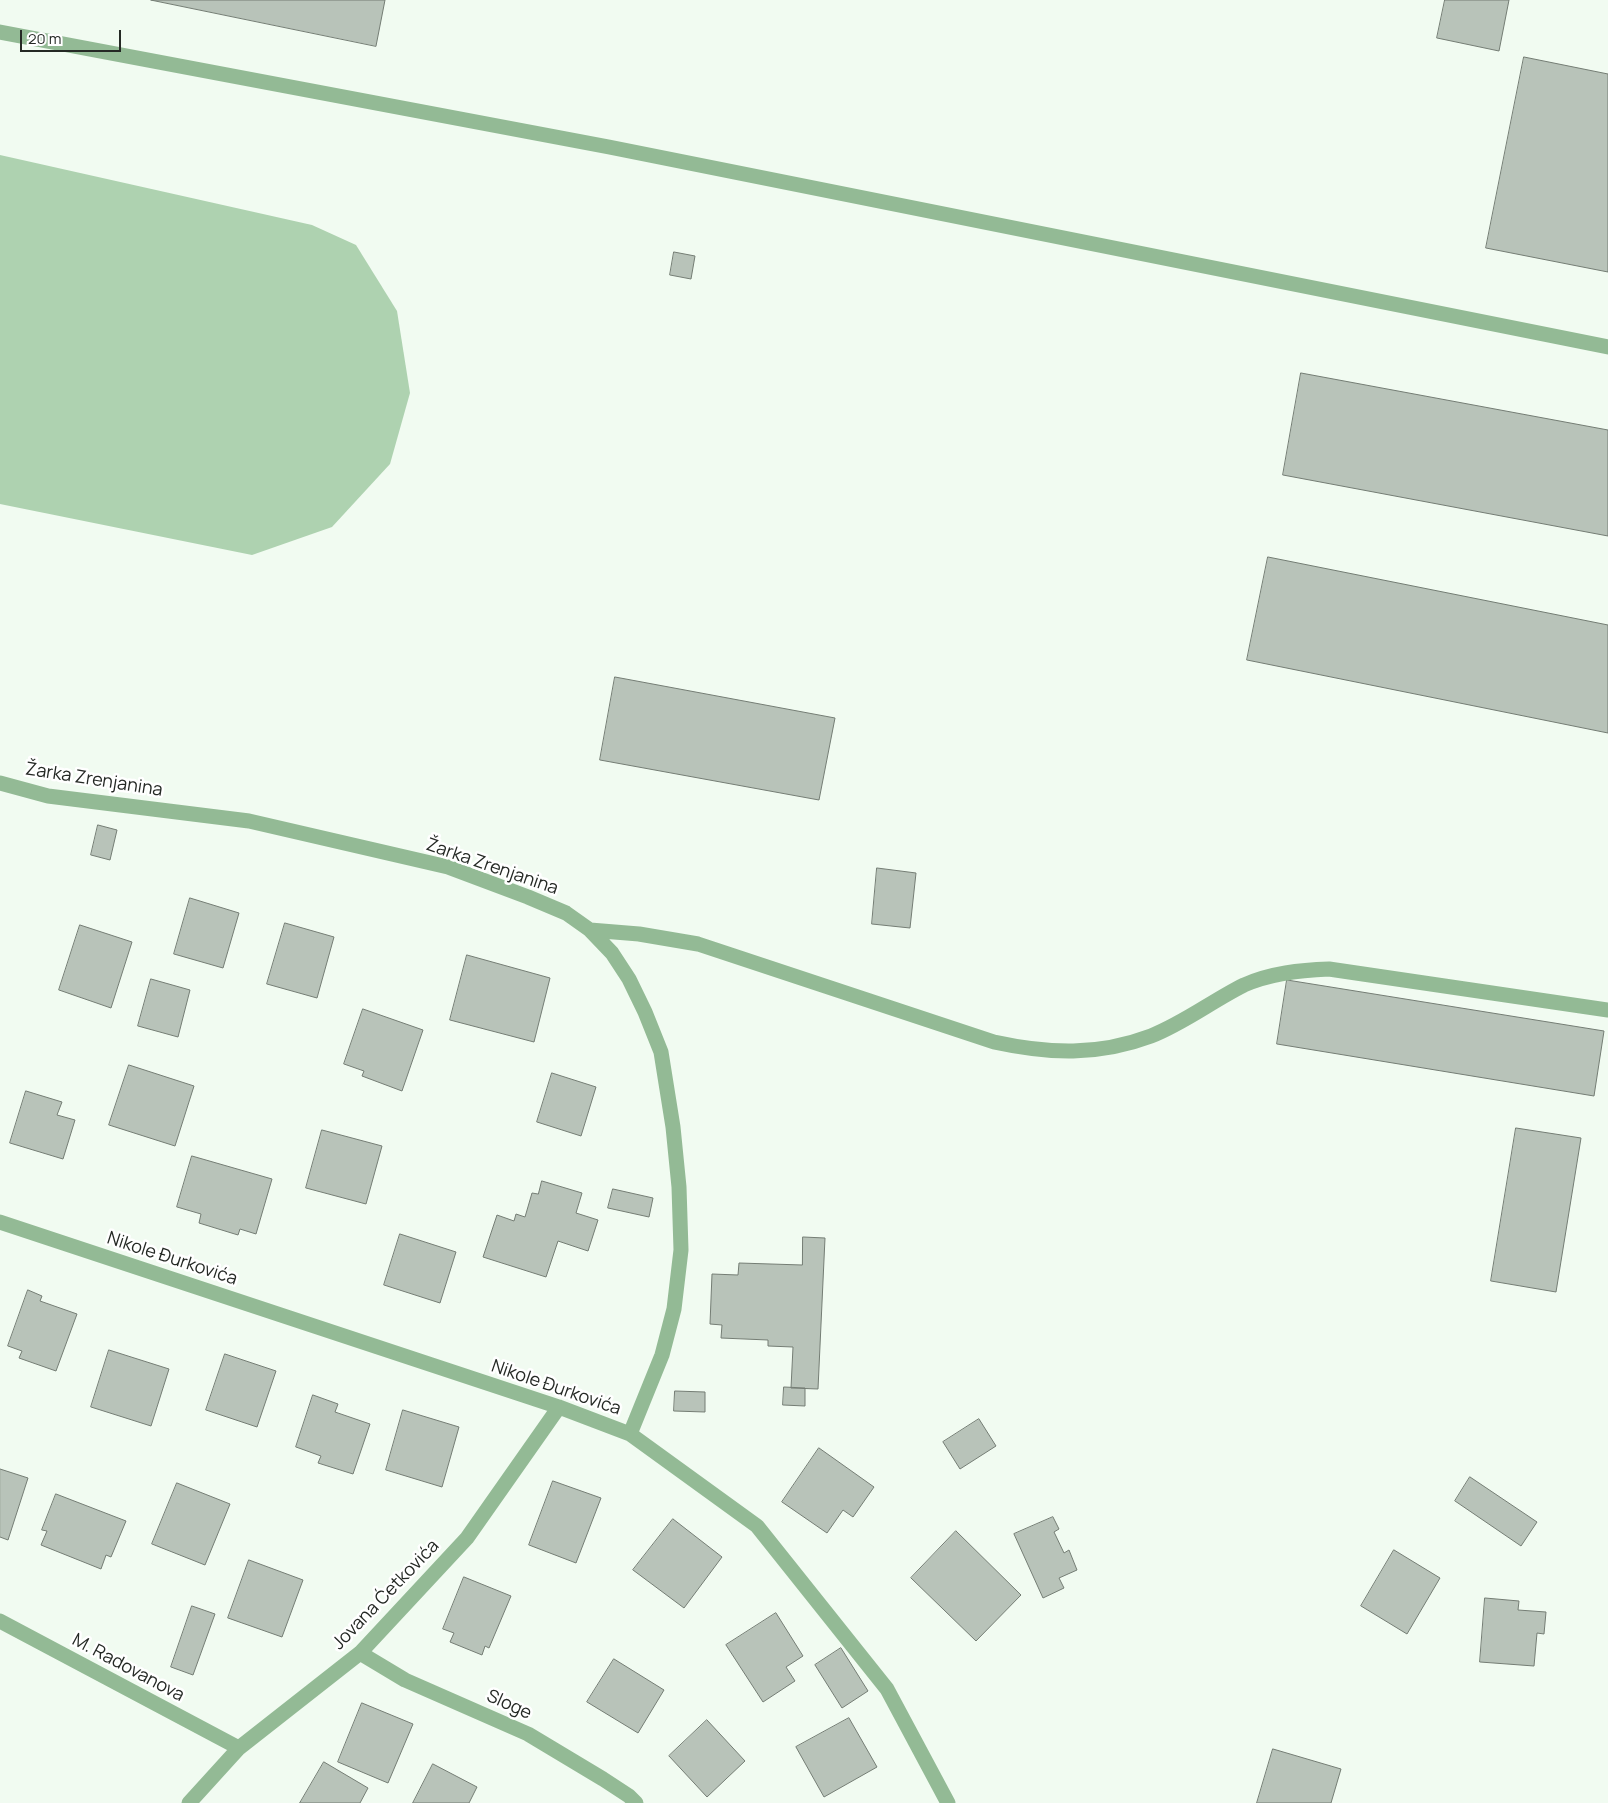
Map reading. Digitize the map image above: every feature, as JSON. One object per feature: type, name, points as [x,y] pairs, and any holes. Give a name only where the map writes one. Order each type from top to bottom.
[{"type":"street","points":[[0,32],[609,146],[1608,347]]},
{"type":"street","name":"Žarka Zrenjanina","points":[[0,783],[48,796],[249,821],[448,867],[528,896],[566,913],[590,930],[612,953],[629,979],[661,1052],[673,1126],[679,1187],[681,1250],[674,1308],[662,1355],[630,1434]]},
{"type":"street","points":[[590,930],[639,934],[698,944],[994,1042],[1027,1049],[1056,1052],[1086,1051],[1123,1044],[1151,1035],[1186,1018],[1244,985],[1268,976],[1298,970],[1329,969],[1608,1010]]},
{"type":"street","name":"Nikole Đurkovića","points":[[0,1222],[559,1407],[630,1434],[757,1526],[887,1689],[948,1803]]},
{"type":"street","name":"Jovana Ćetkovića","points":[[189,1803],[239,1748],[360,1653],[467,1538],[559,1407]]},
{"type":"street","name":"M. Radovanova","points":[[0,1621],[239,1748]]},
{"type":"street","name":"Sloge","points":[[360,1653],[405,1680],[528,1734],[603,1779],[629,1796],[636,1803]]},
{"type":"green space","points":[[0,155],[312,225],[356,245],[397,311],[410,393],[390,464],[332,527],[252,555],[0,504]]},
{"type":"building","points":[[151,0],[385,0],[376,46]]},
{"type":"building","points":[[1445,0],[1509,0],[1499,51],[1437,38]]},
{"type":"building","points":[[1524,57],[1608,74],[1608,272],[1486,248]]},
{"type":"building","points":[[674,252],[695,256],[691,279],[670,275]]},
{"type":"building","points":[[1301,373],[1608,430],[1608,536],[1283,475]]},
{"type":"building","points":[[1268,557],[1608,625],[1608,733],[1247,660]]},
{"type":"building","points":[[615,677],[835,718],[819,800],[600,760]]},
{"type":"building","points":[[98,825],[117,830],[110,860],[91,855]]},
{"type":"building","points":[[877,868],[916,873],[910,928],[872,924]]},
{"type":"building","points":[[190,898],[239,913],[223,968],[174,954]]},
{"type":"building","points":[[285,923],[334,937],[317,998],[267,984]]},
{"type":"building","points":[[80,925],[132,942],[111,1008],[59,990]]},
{"type":"building","points":[[467,955],[550,978],[534,1042],[450,1020]]},
{"type":"building","points":[[151,979],[190,990],[178,1037],[138,1026]]},
{"type":"building","points":[[1287,980],[1604,1031],[1594,1096],[1277,1044]]},
{"type":"building","points":[[363,1009],[423,1030],[402,1091],[362,1076],[364,1071],[344,1064]]},
{"type":"building","points":[[129,1065],[194,1086],[175,1146],[109,1125]]},
{"type":"building","points":[[552,1073],[596,1087],[581,1136],[537,1122]]},
{"type":"building","points":[[26,1091],[62,1102],[57,1115],[75,1120],[63,1159],[10,1143]]},
{"type":"building","points":[[1516,1128],[1581,1138],[1556,1292],[1491,1281]]},
{"type":"building","points":[[322,1130],[382,1146],[366,1204],[306,1188]]},
{"type":"building","points":[[192,1156],[272,1179],[256,1234],[240,1229],[238,1235],[199,1223],[201,1214],[177,1207]]},
{"type":"building","points":[[542,1181],[582,1193],[576,1213],[598,1220],[588,1251],[558,1241],[546,1277],[483,1257],[497,1215],[514,1221],[516,1214],[525,1217],[532,1193],[538,1194]]},
{"type":"building","points":[[613,1189],[653,1198],[649,1217],[608,1208]]},
{"type":"building","points":[[400,1234],[456,1252],[440,1303],[384,1285]]},
{"type":"building","points":[[803,1237],[825,1238],[818,1389],[791,1388],[793,1347],[768,1346],[768,1340],[721,1338],[722,1325],[710,1324],[712,1274],[738,1275],[739,1263],[802,1265]]},
{"type":"building","points":[[28,1290],[42,1296],[40,1301],[77,1314],[56,1371],[19,1358],[22,1351],[8,1346]]},
{"type":"building","points":[[109,1350],[169,1369],[151,1426],[91,1407]]},
{"type":"building","points":[[225,1354],[276,1371],[257,1427],[206,1410]]},
{"type":"building","points":[[784,1387],[805,1388],[805,1406],[783,1405]]},
{"type":"building","points":[[675,1391],[705,1392],[705,1412],[674,1411]]},
{"type":"building","points":[[313,1395],[338,1404],[335,1412],[370,1424],[353,1474],[318,1463],[321,1456],[296,1447]]},
{"type":"building","points":[[403,1410],[459,1427],[442,1487],[386,1470]]},
{"type":"building","points":[[979,1419],[996,1446],[960,1469],[943,1442]]},
{"type":"building","points":[[819,1448],[874,1487],[853,1517],[843,1510],[827,1533],[782,1502]]},
{"type":"building","points":[[0,1469],[28,1478],[8,1540],[0,1537]]},
{"type":"building","points":[[1470,1477],[1537,1522],[1521,1546],[1455,1501]]},
{"type":"building","points":[[553,1481],[601,1498],[576,1563],[529,1545]]},
{"type":"building","points":[[177,1483],[230,1504],[205,1565],[152,1544]]},
{"type":"building","points":[[56,1494],[126,1521],[111,1557],[106,1555],[101,1569],[41,1545],[47,1531],[42,1530]]},
{"type":"building","points":[[1053,1517],[1059,1529],[1054,1532],[1064,1553],[1069,1550],[1077,1570],[1059,1578],[1064,1588],[1043,1598],[1014,1534]]},
{"type":"building","points":[[673,1519],[722,1557],[684,1608],[633,1570]]},
{"type":"building","points":[[956,1531],[1021,1595],[976,1641],[911,1578]]},
{"type":"building","points":[[1394,1550],[1440,1578],[1407,1634],[1361,1606]]},
{"type":"building","points":[[249,1560],[303,1580],[282,1637],[228,1618]]},
{"type":"building","points":[[464,1577],[511,1596],[489,1648],[485,1646],[482,1655],[450,1642],[454,1633],[443,1629]]},
{"type":"building","points":[[1485,1598],[1519,1601],[1518,1610],[1546,1612],[1544,1634],[1537,1633],[1534,1666],[1480,1662]]},
{"type":"building","points":[[192,1606],[215,1614],[193,1675],[171,1667]]},
{"type":"building","points":[[776,1613],[803,1656],[786,1667],[795,1681],[763,1702],[726,1645]]},
{"type":"building","points":[[841,1648],[868,1691],[842,1708],[815,1665]]},
{"type":"building","points":[[614,1659],[664,1690],[638,1733],[587,1702]]},
{"type":"building","points":[[362,1703],[413,1724],[388,1783],[338,1762]]},
{"type":"building","points":[[849,1718],[877,1767],[824,1797],[796,1747]]},
{"type":"building","points":[[707,1720],[745,1761],[707,1797],[669,1756]]},
{"type":"building","points":[[1273,1749],[1341,1769],[1331,1803],[1257,1803]]},
{"type":"building","points":[[324,1762],[368,1788],[360,1803],[300,1803]]},
{"type":"building","points":[[433,1764],[477,1787],[469,1803],[413,1803]]}]
